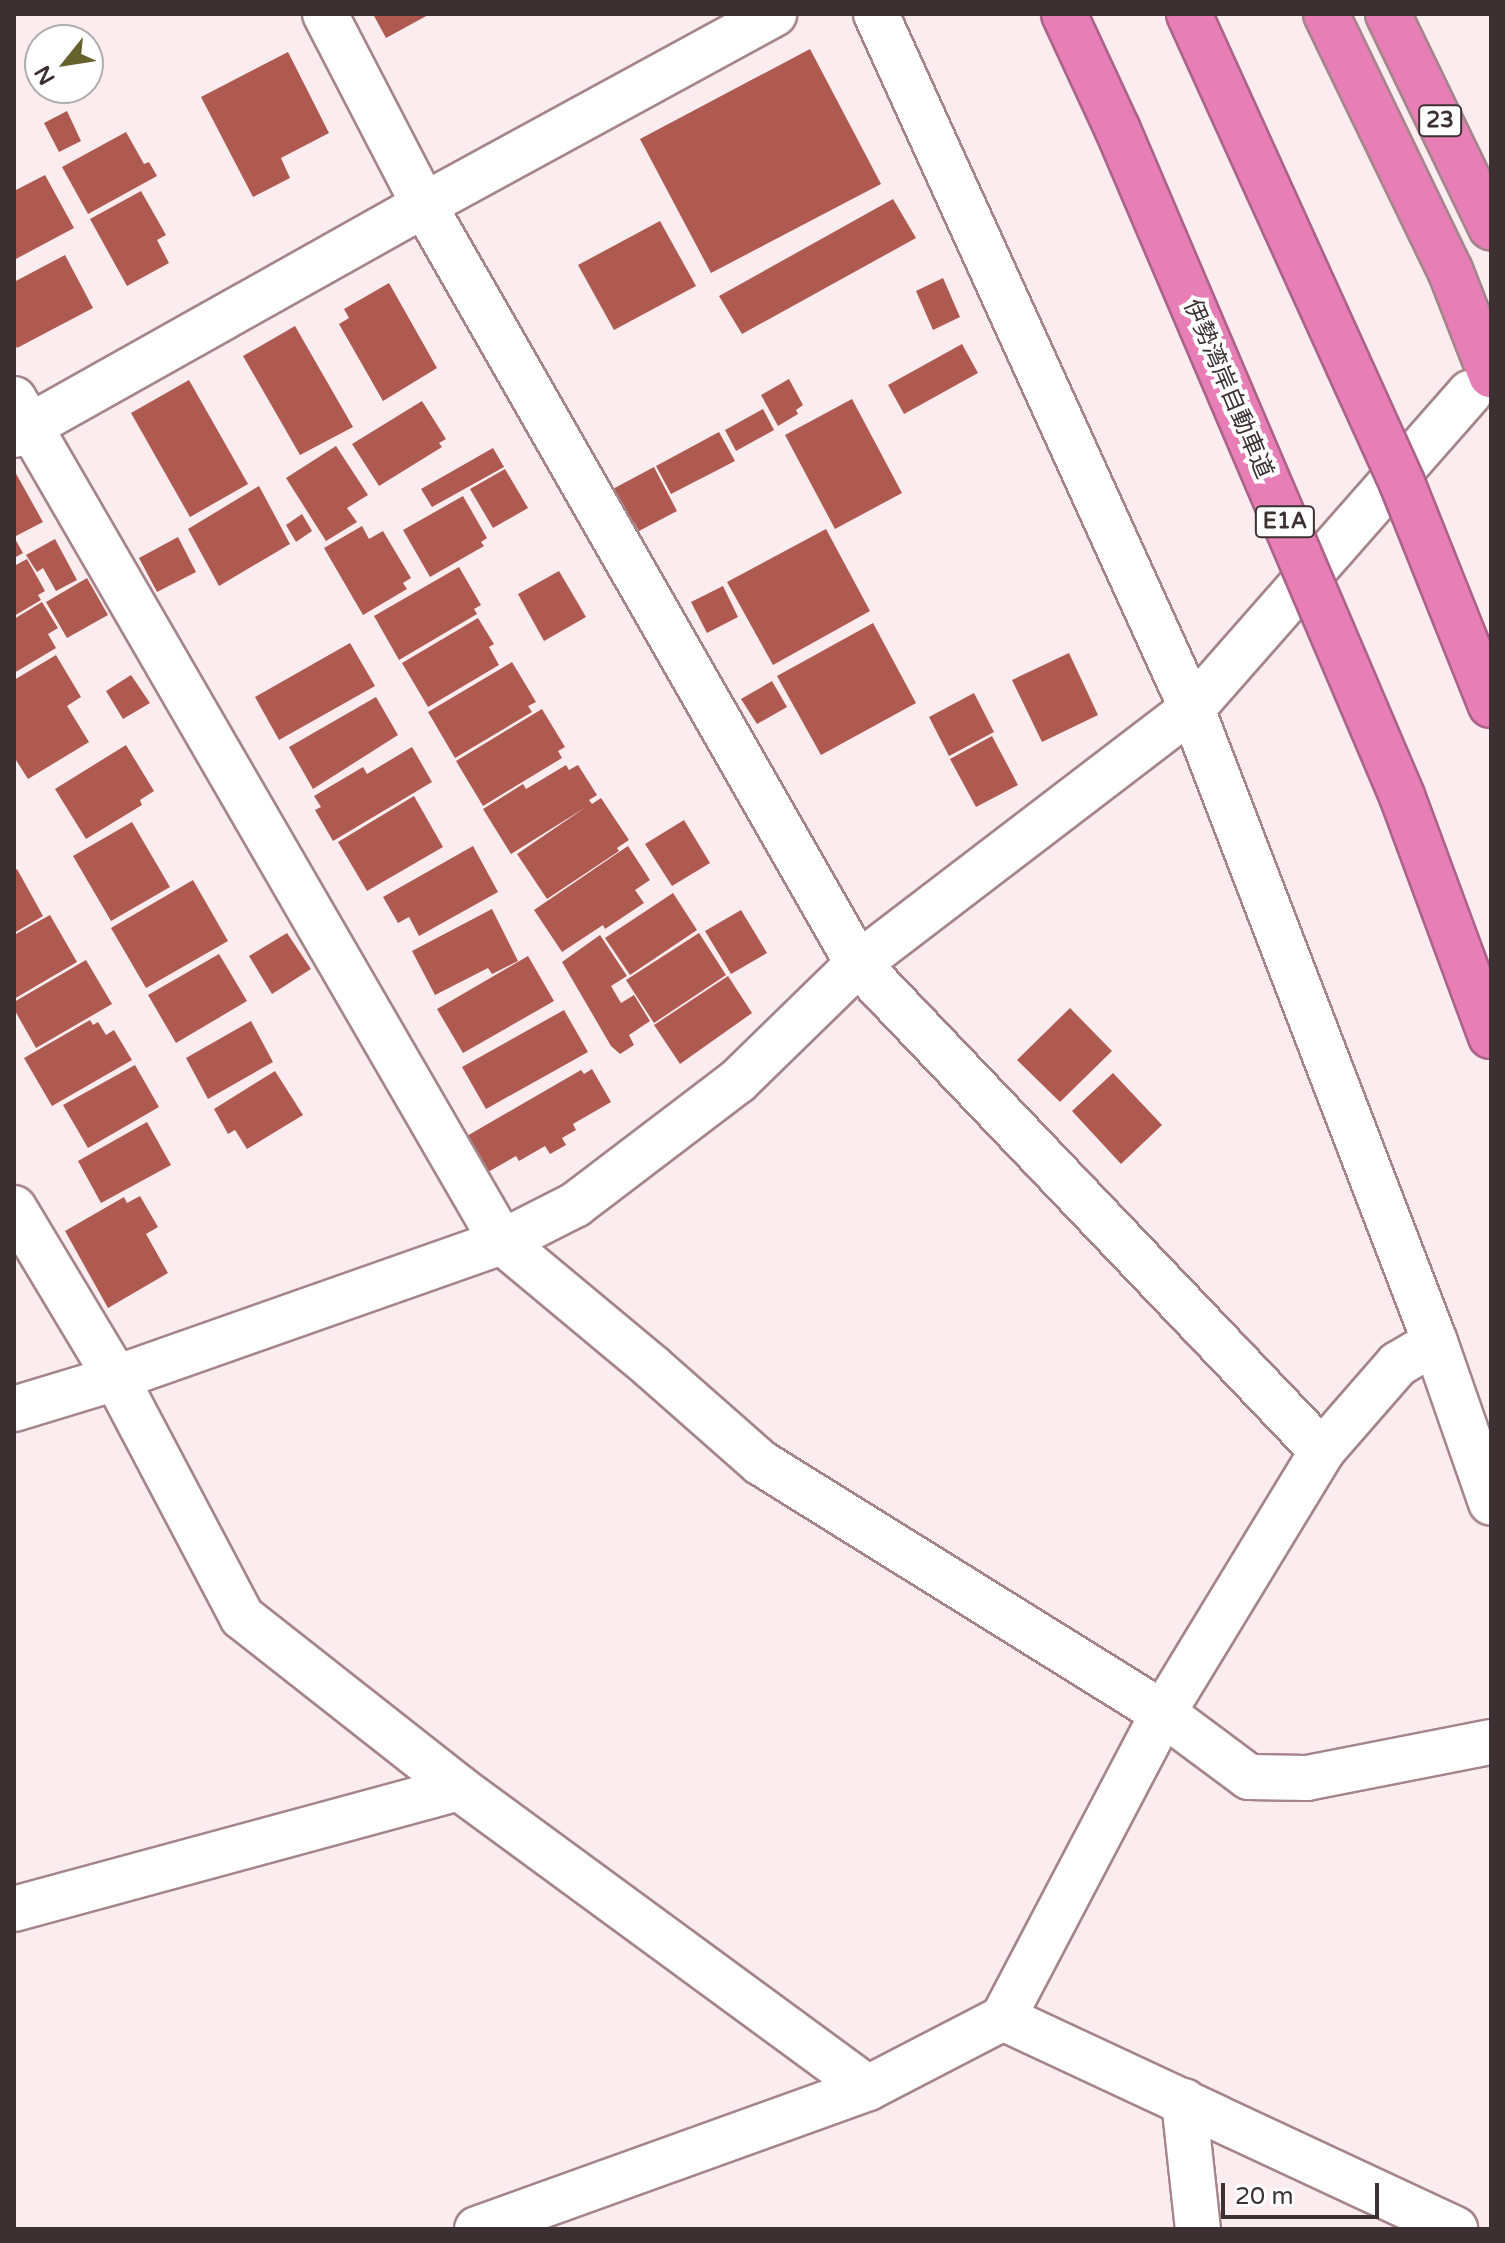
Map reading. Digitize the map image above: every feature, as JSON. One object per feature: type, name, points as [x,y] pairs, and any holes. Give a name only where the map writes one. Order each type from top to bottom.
[{"type":"highway","name":"伊勢湾岸自動車道","points":[[1064,14],[1117,128],[1396,781],[1491,1036]]},
{"type":"highway","points":[[1189,14],[1402,483],[1491,705]]},
{"type":"highway","points":[[1326,14],[1450,270],[1480,384]]},
{"type":"highway","name":"23","points":[[1388,14],[1491,227]]},
{"type":"street","points":[[325,14],[424,205],[858,964],[1322,1451]]},
{"type":"street","points":[[774,14],[424,205],[19,420],[502,1242],[761,1463],[1163,1713],[1249,1777],[1307,1778],[1491,1742]]},
{"type":"street","points":[[876,14],[1192,709],[1435,1342],[1491,1503]]},
{"type":"street","points":[[14,1409],[116,1378],[502,1242],[575,1205],[738,1081],[858,964],[1192,709],[1480,384]]},
{"type":"street","points":[[14,1208],[116,1378],[242,1617],[459,1788],[868,2088]]},
{"type":"street","points":[[477,2229],[868,2088],[1003,2018],[1163,1713],[1322,1451],[1398,1364],[1435,1342]]},
{"type":"street","points":[[14,1909],[459,1788]]},
{"type":"street","points":[[1003,2018],[1455,2229]]},
{"type":"street","points":[[1184,2101],[1198,2229]]},
{"type":"building","points":[[373,14],[430,14],[386,38]]},
{"type":"building","points":[[810,49],[881,184],[711,273],[640,139]]},
{"type":"building","points":[[288,52],[329,133],[281,158],[290,178],[253,197],[201,97]]},
{"type":"building","points":[[67,111],[81,141],[59,152],[44,123]]},
{"type":"building","points":[[126,132],[144,164],[149,162],[157,176],[88,214],[62,167]]},
{"type":"building","points":[[45,175],[74,228],[14,260],[14,191]]},
{"type":"building","points":[[141,191],[166,235],[157,240],[169,263],[127,286],[90,219]]},
{"type":"building","points":[[893,199],[916,238],[742,334],[719,296]]},
{"type":"building","points":[[660,221],[696,286],[614,330],[578,265]]},
{"type":"building","points":[[65,255],[93,308],[17,348],[14,342],[14,282]]},
{"type":"building","points":[[943,278],[960,317],[933,330],[916,291]]},
{"type":"building","points":[[389,283],[437,368],[383,401],[339,324],[349,318],[344,309]]},
{"type":"building","points":[[295,326],[353,427],[300,455],[243,356]]},
{"type":"building","points":[[962,344],[978,373],[904,414],[888,385]]},
{"type":"building","points":[[789,379],[803,405],[796,410],[798,414],[778,426],[761,395]]},
{"type":"building","points":[[189,380],[248,484],[190,517],[131,413]]},
{"type":"building","points":[[852,399],[902,493],[835,529],[785,435]]},
{"type":"building","points":[[422,401],[446,439],[439,443],[442,447],[379,486],[352,444]]},
{"type":"building","points":[[763,409],[774,430],[736,451],[725,430]]},
{"type":"building","points":[[719,432],[735,461],[671,494],[656,466]]},
{"type":"building","points":[[336,446],[368,495],[347,508],[357,522],[326,541],[286,478]]},
{"type":"building","points":[[493,448],[504,467],[432,507],[421,489]]},
{"type":"building","points":[[654,467],[677,511],[639,531],[634,522],[627,526],[609,491]]},
{"type":"building","points":[[505,469],[528,508],[493,528],[470,489]]},
{"type":"building","points":[[14,470],[43,522],[14,537]]},
{"type":"building","points":[[259,486],[290,544],[219,586],[188,529]]},
{"type":"building","points":[[463,496],[487,538],[481,542],[484,546],[430,577],[403,530]]},
{"type":"building","points":[[302,514],[312,531],[296,542],[286,525]]},
{"type":"building","points":[[362,526],[369,539],[383,531],[411,578],[403,583],[407,589],[363,615],[324,548]]},
{"type":"building","points":[[826,529],[870,611],[773,665],[727,582]]},
{"type":"building","points":[[14,537],[23,553],[14,558]]},
{"type":"building","points":[[178,537],[196,572],[157,592],[139,558]]},
{"type":"building","points":[[55,539],[77,580],[56,591],[43,568],[37,572],[26,555]]},
{"type":"building","points":[[27,559],[45,591],[38,595],[41,600],[14,616],[14,566]]},
{"type":"building","points":[[459,567],[481,605],[474,609],[477,614],[399,660],[374,616]]},
{"type":"building","points":[[559,571],[586,617],[544,641],[518,594]]},
{"type":"building","points":[[87,578],[108,615],[67,638],[46,602]]},
{"type":"building","points":[[723,586],[738,617],[707,633],[691,602]]},
{"type":"building","points":[[42,602],[58,628],[48,634],[56,648],[14,673],[14,619]]},
{"type":"building","points":[[478,618],[494,644],[489,647],[499,665],[428,707],[402,663]]},
{"type":"building","points":[[873,623],[916,703],[821,755],[777,676]]},
{"type":"building","points":[[350,643],[375,686],[279,740],[255,697]]},
{"type":"building","points":[[1069,653],[1098,715],[1042,742],[1012,680]]},
{"type":"building","points":[[56,655],[81,697],[67,706],[89,742],[28,779],[14,757],[14,680]]},
{"type":"building","points":[[512,662],[536,702],[528,706],[532,712],[455,758],[428,712]]},
{"type":"building","points":[[131,675],[150,703],[123,719],[106,691]]},
{"type":"building","points":[[772,681],[787,707],[757,724],[741,699]]},
{"type":"building","points":[[974,693],[994,732],[949,756],[929,717]]},
{"type":"building","points":[[376,697],[398,735],[313,789],[289,747]]},
{"type":"building","points":[[542,709],[565,747],[558,751],[562,758],[483,806],[456,761]]},
{"type":"building","points":[[992,736],[1018,785],[976,807],[950,759]]},
{"type":"building","points":[[126,745],[154,791],[140,800],[142,805],[86,839],[55,789]]},
{"type":"building","points":[[412,747],[432,782],[333,841],[315,810],[321,807],[314,796],[363,767],[367,774]]},
{"type":"building","points":[[566,765],[569,770],[578,765],[597,795],[589,800],[592,804],[601,798],[629,840],[617,848],[619,851],[547,899],[517,854],[586,807],[511,854],[483,809],[523,784],[526,789]]},
{"type":"building","points":[[414,796],[443,847],[367,891],[338,842]]},
{"type":"building","points":[[684,820],[710,863],[672,886],[645,844]]},
{"type":"building","points":[[132,822],[170,887],[111,921],[73,856]]},
{"type":"building","points":[[473,846],[498,892],[419,936],[409,917],[398,923],[383,897]]},
{"type":"building","points":[[628,846],[650,880],[635,890],[644,903],[562,952],[534,910]]},
{"type":"building","points":[[17,869],[43,916],[14,933],[14,871]]},
{"type":"building","points":[[193,880],[228,941],[146,988],[111,928]]},
{"type":"building","points":[[673,893],[697,930],[630,975],[605,938]]},
{"type":"building","points":[[492,909],[518,961],[492,974],[488,968],[435,995],[412,951]]},
{"type":"building","points":[[741,910],[767,953],[731,974],[705,931]]},
{"type":"building","points":[[50,915],[77,962],[14,999],[14,935]]},
{"type":"building","points":[[287,933],[311,969],[272,994],[249,956]]},
{"type":"building","points":[[699,933],[726,975],[654,1023],[626,980]]},
{"type":"building","points":[[600,935],[627,976],[611,986],[621,1003],[634,995],[650,1021],[629,1035],[634,1045],[620,1054],[611,1046],[562,962]]},
{"type":"building","points":[[219,954],[247,1001],[176,1043],[148,995]]},
{"type":"building","points":[[528,956],[554,1001],[463,1053],[437,1009]]},
{"type":"building","points":[[86,960],[112,1004],[36,1048],[14,1009],[14,1002]]},
{"type":"building","points":[[728,976],[752,1013],[680,1064],[654,1025]]},
{"type":"building","points":[[1070,1008],[1112,1051],[1060,1102],[1017,1060]]},
{"type":"building","points":[[564,1010],[588,1052],[486,1109],[462,1067]]},
{"type":"building","points":[[90,1020],[93,1025],[98,1022],[106,1035],[114,1030],[132,1060],[52,1106],[24,1058]]},
{"type":"building","points":[[251,1021],[273,1062],[208,1099],[186,1058]]},
{"type":"building","points":[[135,1065],[159,1107],[88,1148],[63,1105]]},
{"type":"building","points":[[592,1069],[611,1102],[573,1124],[576,1130],[562,1138],[566,1145],[550,1154],[545,1146],[519,1161],[516,1156],[481,1176],[460,1140],[581,1070],[584,1074]]},
{"type":"building","points":[[275,1071],[303,1115],[247,1149],[235,1130],[228,1134],[214,1109]]},
{"type":"building","points":[[1113,1073],[1162,1125],[1121,1164],[1072,1111]]},
{"type":"building","points":[[147,1122],[171,1165],[101,1203],[78,1161]]},
{"type":"building","points":[[140,1196],[158,1227],[146,1234],[168,1273],[108,1308],[65,1231],[124,1197],[127,1203]]}]
